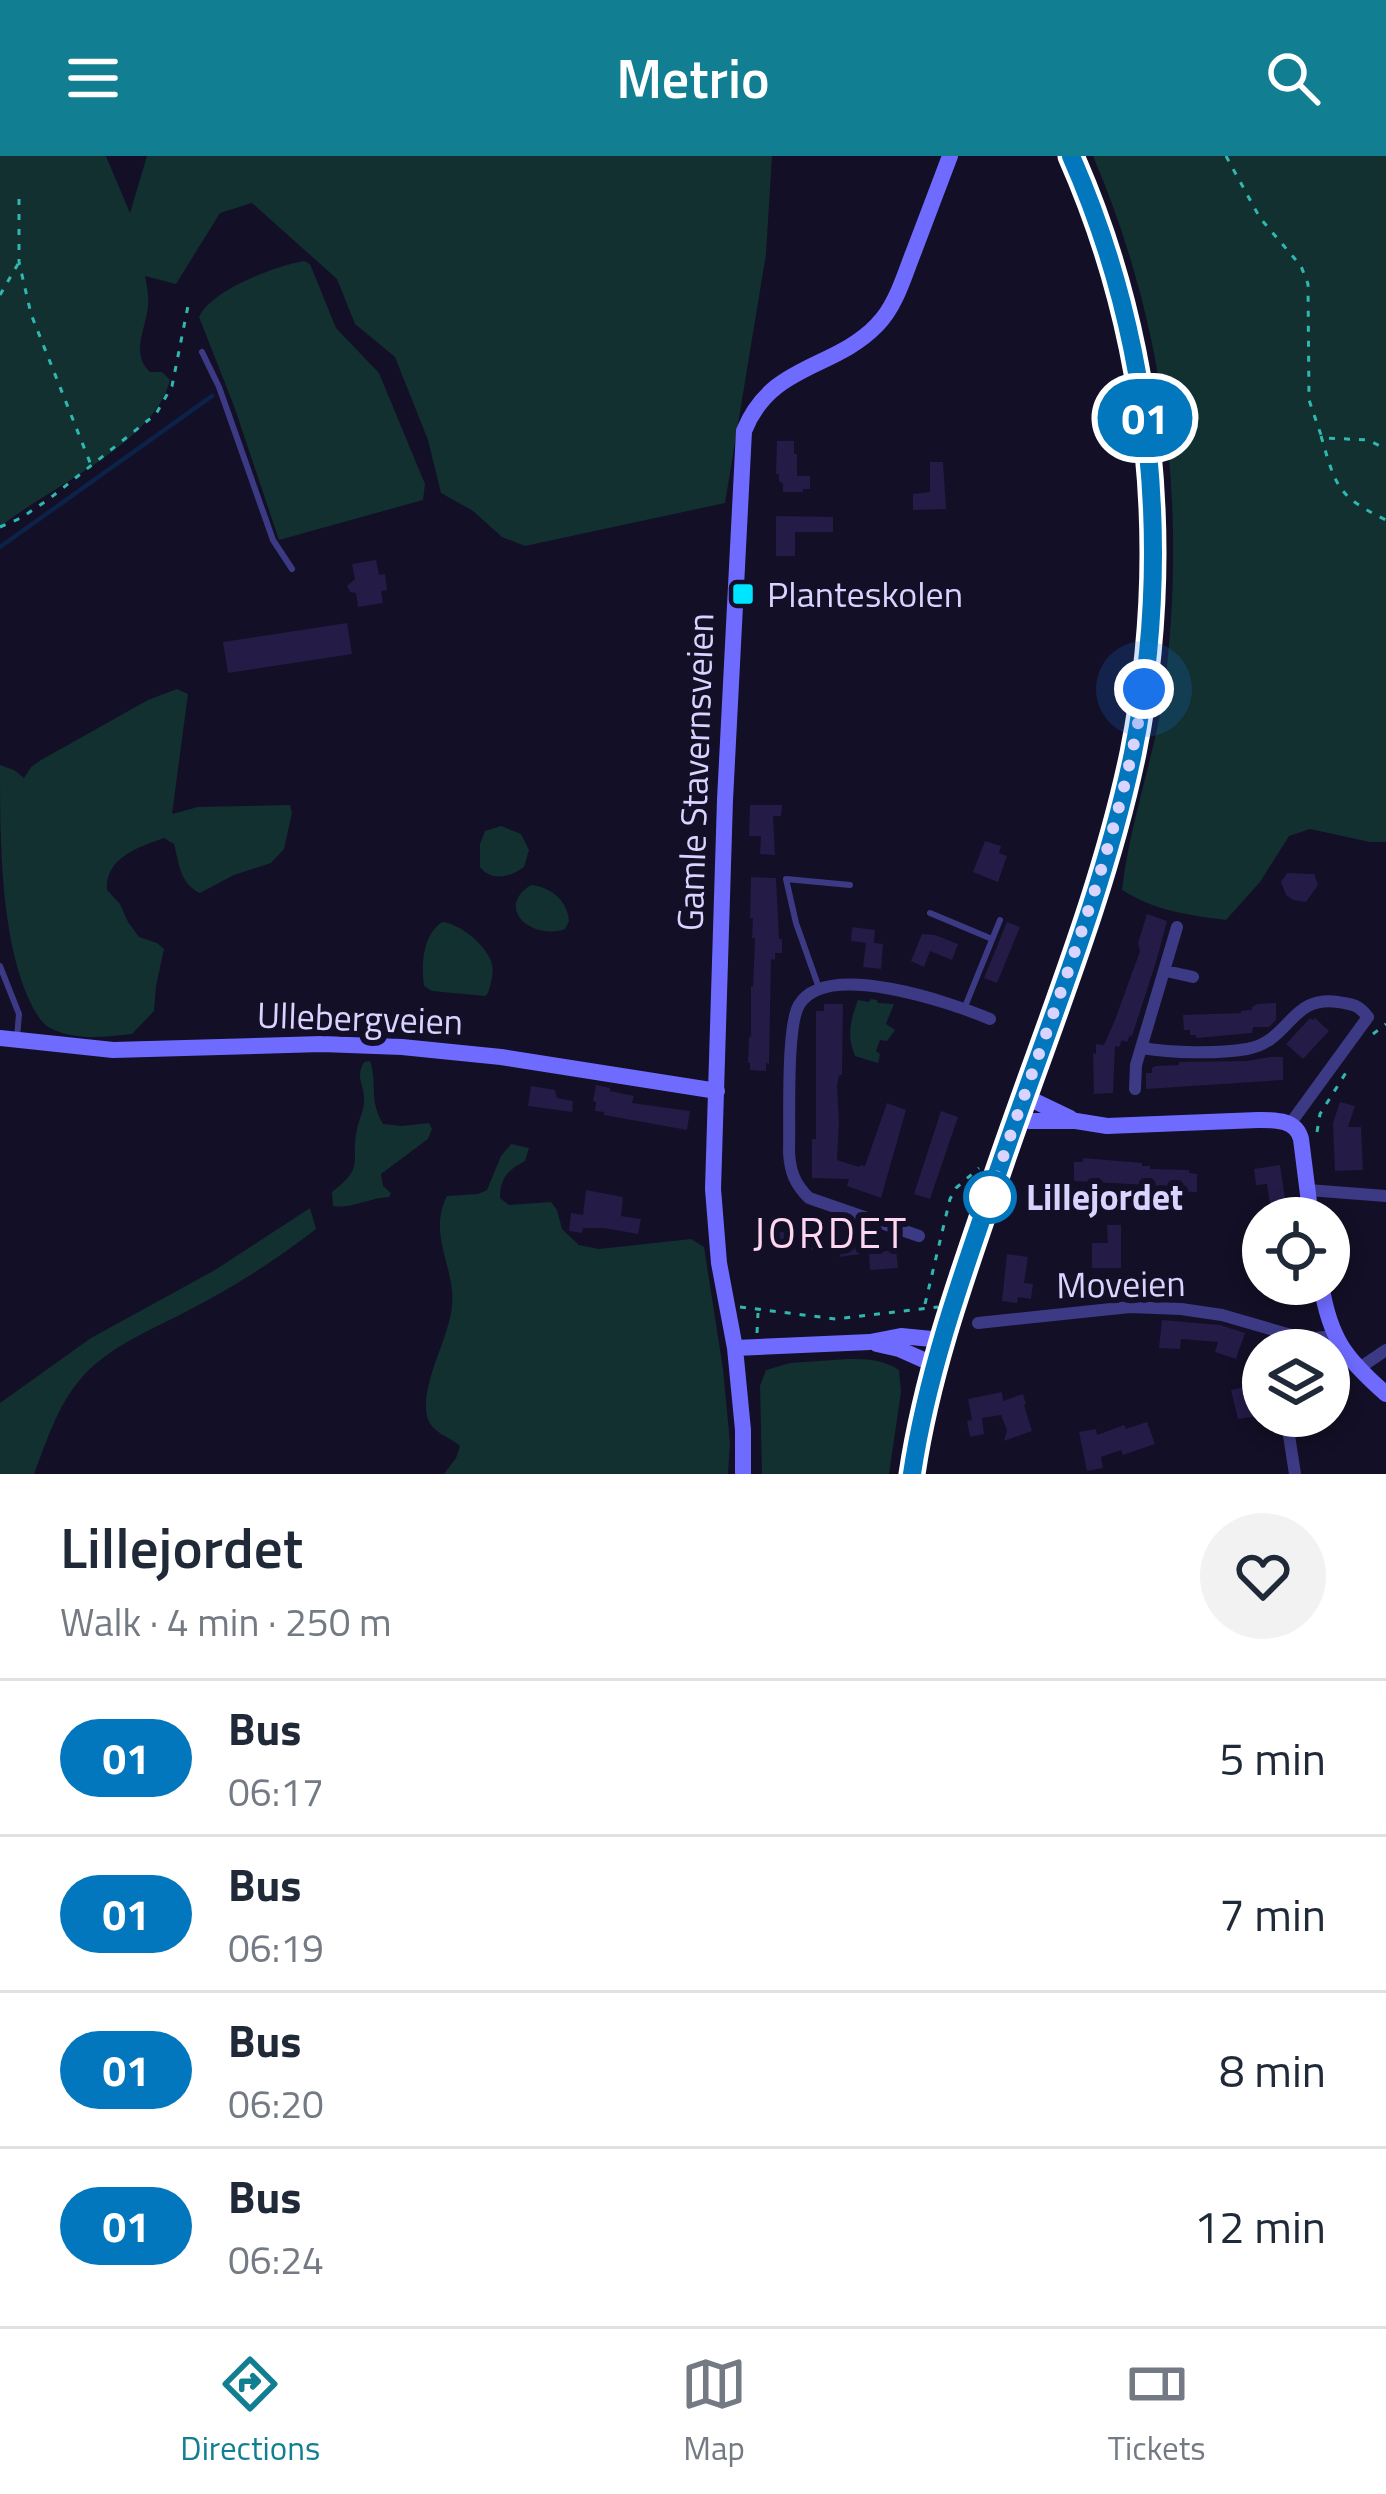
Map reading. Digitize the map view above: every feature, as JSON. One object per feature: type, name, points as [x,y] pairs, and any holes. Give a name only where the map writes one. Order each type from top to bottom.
[{"type":"main road","points":[[913,1474],[943,1340],[1120,807],[1138,722],[1151,616],[1153,503],[1142,397],[1116,281],[1071,156]]},
{"type":"street","name":"Gamle Stavernsveien","points":[[743,1474],[735,1348],[717,1248],[713,1189],[725,800],[744,431],[753,408],[783,382],[862,340],[883,320],[950,156]]},
{"type":"street","points":[[1135,1089],[1136,1066],[1177,926]]},
{"type":"street","points":[[1166,971],[1192,977]]},
{"type":"street","points":[[919,1235],[809,1198],[797,1186],[790,1169],[796,1008],[806,995],[837,984],[934,997],[990,1019]]},
{"type":"street","points":[[1142,1048],[1165,1052],[1248,1049],[1270,1041],[1300,1010],[1316,1001],[1359,1006],[1367,1017],[1290,1124]]},
{"type":"street","name":"Ullebergveien","points":[[9,1040],[125,1051],[386,1046],[501,1058],[717,1091]]},
{"type":"street","points":[[1024,1096],[1076,1121]]},
{"type":"street","points":[[1017,1117],[1107,1126],[1279,1120],[1299,1130],[1309,1197]]},
{"type":"street","points":[[1308,1190],[1386,1196]]},
{"type":"street","name":"Moveien","points":[[978,1324],[1130,1307],[1222,1315],[1268,1329]]},
{"type":"street","points":[[735,1348],[871,1342],[902,1336],[943,1340]]},
{"type":"street","points":[[871,1342],[935,1366]]},
{"type":"street","points":[[1358,1370],[1386,1350]]},
{"type":"street","points":[[1350,1359],[1386,1394]]},
{"type":"street","points":[[1289,1437],[1295,1474]]},
{"type":"lane","points":[[202,352],[273,540],[292,569]]},
{"type":"lane","points":[[819,988],[786,879],[850,885]]},
{"type":"lane","points":[[930,913],[992,939]]},
{"type":"lane","points":[[964,1009],[1000,920]]},
{"type":"lane","points":[[0,966],[19,1014],[9,1040]]},
{"type":"path","points":[[1226,156],[1260,218],[1291,252],[1308,284],[1309,400],[1334,481],[1356,506],[1386,520]]},
{"type":"path","points":[[19,199],[19,262],[31,314],[92,466]]},
{"type":"path","points":[[0,296],[19,262]]},
{"type":"path","points":[[0,527],[21,518],[147,424],[164,402],[176,370],[188,306]]},
{"type":"path","points":[[1321,434],[1368,440],[1386,449]]},
{"type":"path","points":[[1365,1043],[1386,1024]]},
{"type":"path","points":[[1377,1030],[1386,1034]]},
{"type":"path","points":[[1316,1141],[1320,1114],[1352,1062]]},
{"type":"path","points":[[925,1307],[950,1199],[981,1168]]},
{"type":"path","points":[[726,1307],[836,1319],[941,1308]]},
{"type":"path","points":[[757,1341],[758,1309]]},
{"type":"green space","points":[[0,156],[106,156],[130,213],[147,156],[772,156],[766,254],[725,503],[525,546],[502,537],[473,511],[441,493],[428,440],[395,357],[355,324],[337,279],[252,203],[220,213],[176,284],[145,276],[148,302],[141,357],[150,372],[162,372],[170,380],[144,424],[0,527]]},
{"type":"green space","points":[[1093,156],[1386,156],[1386,842],[1310,829],[1289,836],[1260,882],[1226,920],[1159,907],[1122,890],[1165,684],[1171,616],[1171,482],[1153,349],[1138,284]]},
{"type":"green space","points":[[304,261],[310,264],[336,328],[379,373],[425,484],[423,500],[279,540],[199,317],[230,289]]},
{"type":"green space","points":[[177,689],[188,694],[172,814],[198,807],[290,805],[284,849],[271,863],[200,893],[184,879],[174,844],[164,838],[125,855],[111,870],[107,890],[139,937],[164,949],[154,1011],[132,1034],[91,1037],[60,1032],[45,1024],[33,1008],[14,954],[4,891],[0,765],[24,778],[41,760],[148,700]]},
{"type":"green space","points":[[501,826],[521,834],[529,850],[524,867],[495,876],[480,867],[480,844],[485,831]]},
{"type":"green space","points":[[531,885],[562,901],[569,921],[565,929],[541,930],[522,920],[516,903]]},
{"type":"green space","points":[[442,922],[464,930],[488,954],[493,973],[485,996],[432,991],[424,986],[425,951]]},
{"type":"green space","points":[[858,1000],[894,1004],[886,1024],[895,1030],[887,1041],[880,1040],[878,1063],[855,1056],[851,1041]]},
{"type":"green space","points":[[370,1061],[383,1124],[429,1123],[432,1129],[428,1139],[381,1174],[389,1197],[333,1206],[332,1192],[355,1163],[364,1104],[360,1072],[364,1062]]},
{"type":"green space","points":[[511,1144],[529,1148],[525,1161],[503,1180],[500,1198],[509,1205],[551,1202],[562,1229],[579,1245],[599,1249],[691,1239],[704,1247],[723,1369],[728,1474],[444,1474],[460,1446],[432,1426],[426,1403],[452,1306],[441,1238],[442,1210],[447,1196],[487,1190]]},
{"type":"green space","points":[[310,1208],[316,1229],[301,1240],[90,1369],[64,1402],[34,1474],[0,1474],[0,1403],[91,1338],[215,1270]]},
{"type":"green space","points":[[880,1362],[899,1370],[901,1392],[889,1474],[762,1474],[760,1386],[766,1370],[790,1363]]},
{"type":"building","points":[[777,441],[794,441],[797,476],[810,476],[810,489],[783,492],[776,474]]},
{"type":"building","points":[[930,462],[943,462],[946,509],[913,510],[913,494],[930,492]]},
{"type":"building","points":[[776,516],[833,517],[833,532],[795,532],[795,556],[776,556]]},
{"type":"building","points":[[376,560],[379,575],[385,574],[383,603],[358,607],[356,593],[347,586],[355,579],[352,564]]},
{"type":"building","points":[[347,623],[352,654],[228,673],[223,642]]},
{"type":"building","points":[[750,805],[782,805],[781,816],[773,816],[775,855],[760,854],[761,836],[749,836]]},
{"type":"building","points":[[985,841],[1001,846],[999,853],[1007,856],[998,882],[973,872]]},
{"type":"building","points":[[1287,873],[1314,874],[1318,885],[1306,902],[1286,895],[1281,882]]},
{"type":"building","points":[[751,877],[776,878],[782,939],[782,953],[771,959],[766,1071],[750,1070],[748,1063],[755,938],[750,918]]},
{"type":"building","points":[[1147,914],[1167,921],[1156,962],[1132,1036],[1115,1046],[1113,1093],[1094,1094],[1093,1053],[1096,1044],[1104,1045],[1115,1020],[1140,951]]},
{"type":"building","points":[[1007,922],[1020,927],[997,983],[984,978]]},
{"type":"building","points":[[852,927],[875,930],[874,943],[883,944],[881,969],[863,967],[866,943],[851,941]]},
{"type":"building","points":[[922,934],[958,944],[952,960],[930,951],[924,967],[911,961]]},
{"type":"building","points":[[1276,1003],[1276,1020],[1269,1027],[1253,1027],[1252,1033],[1196,1038],[1184,1030],[1183,1015],[1241,1013],[1257,1004]]},
{"type":"building","points":[[824,1004],[843,1004],[837,1160],[865,1166],[887,1103],[906,1110],[881,1198],[847,1186],[849,1179],[812,1178],[816,1011],[824,1011]]},
{"type":"building","points":[[1310,1018],[1329,1031],[1303,1059],[1286,1044]]},
{"type":"building","points":[[1283,1057],[1283,1080],[1146,1089],[1146,1073],[1156,1066]]},
{"type":"building","points":[[596,1085],[634,1096],[632,1103],[690,1111],[687,1130],[595,1111]]},
{"type":"building","points":[[531,1086],[555,1090],[557,1098],[573,1101],[572,1112],[528,1106]]},
{"type":"building","points":[[1340,1102],[1355,1106],[1348,1127],[1361,1127],[1363,1170],[1335,1171],[1333,1123]]},
{"type":"building","points":[[941,1111],[958,1117],[930,1199],[914,1194]]},
{"type":"building","points":[[1083,1158],[1189,1170],[1197,1174],[1197,1192],[1074,1181],[1074,1162],[1083,1162]]},
{"type":"building","points":[[1280,1165],[1285,1197],[1269,1197],[1267,1184],[1256,1185],[1254,1169]]},
{"type":"building","points":[[586,1190],[623,1197],[621,1216],[641,1219],[638,1234],[604,1228],[569,1231],[571,1213],[583,1215]]},
{"type":"building","points":[[1107,1225],[1121,1225],[1121,1268],[1092,1268],[1092,1243],[1108,1243]]},
{"type":"building","points":[[830,1228],[833,1250],[800,1250],[800,1241],[778,1240],[778,1232]]},
{"type":"building","points":[[877,1237],[877,1252],[896,1250],[898,1268],[870,1270],[869,1253],[839,1257],[851,1238]]},
{"type":"building","points":[[1007,1254],[1028,1257],[1024,1283],[1033,1284],[1031,1299],[1002,1301]]},
{"type":"building","points":[[1162,1320],[1220,1325],[1242,1332],[1236,1359],[1215,1352],[1218,1342],[1181,1339],[1180,1349],[1159,1348]]},
{"type":"building","points":[[1242,1387],[1242,1418],[1238,1419],[1231,1390]]},
{"type":"building","points":[[1002,1392],[1003,1401],[1023,1394],[1032,1431],[1004,1441],[1007,1430],[1001,1415],[982,1418],[984,1434],[970,1437],[968,1399]]},
{"type":"building","points":[[1147,1422],[1155,1444],[1101,1457],[1103,1468],[1087,1471],[1079,1432],[1096,1429],[1097,1435]]},
{"type":"waterway","points":[[0,547],[212,396]]},
{"type":"bus line","name":"01","points":[[912,1474],[956,1296],[1110,842],[1132,756],[1148,655],[1153,503],[1142,397],[1116,281],[1071,156]]},
{"type":"place","name":"Planteskolen","points":[[743,594]]},
{"type":"place","name":"Lillejordet","points":[[990,1197]]},
{"type":"district","name":"JORDET","points":[[831,1233]]},
{"type":"route","points":[[990,1197],[1110,842],[1144,689]]}]
